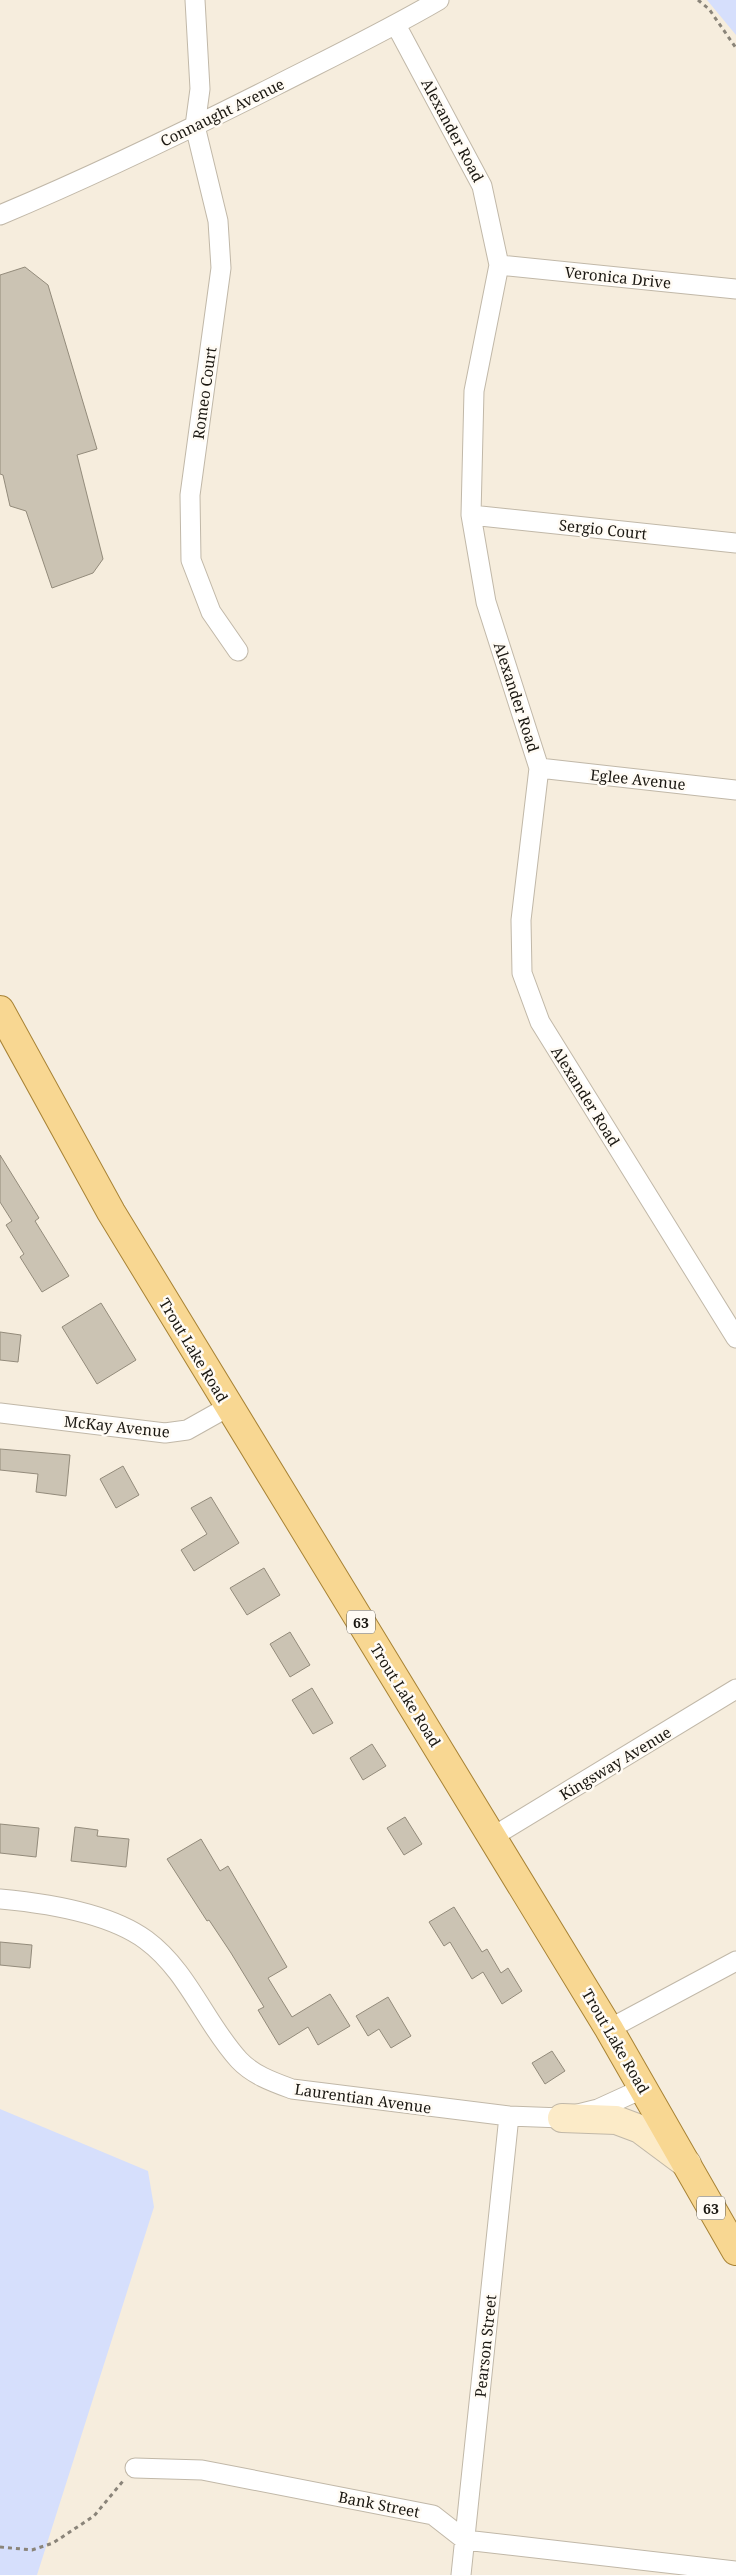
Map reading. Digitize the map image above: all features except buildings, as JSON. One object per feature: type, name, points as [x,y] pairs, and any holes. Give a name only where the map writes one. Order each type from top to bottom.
[{"type":"main road","name":"Trout Lake Road","points":[[0,1010],[111,1212],[228,1407],[494,1836],[644,2088],[736,2251]]},
{"type":"main road","points":[[562,2118],[616,2120],[640,2129],[687,2164]]},
{"type":"street","points":[[194,0],[200,88],[195,126]]},
{"type":"street","name":"Connaught Avenue","points":[[0,215],[88,178],[195,126],[396,25],[439,0]]},
{"type":"street","name":"Alexander Road","points":[[396,25],[482,186],[499,265],[474,392],[471,515],[486,602],[539,768],[520,920],[522,973],[540,1022],[736,1338]]},
{"type":"street","name":"Romeo Court","points":[[195,126],[218,221],[221,268],[190,495],[191,560],[211,612],[238,651]]},
{"type":"street","name":"Veronica Drive","points":[[499,265],[736,289]]},
{"type":"street","name":"Sergio Court","points":[[471,515],[736,543]]},
{"type":"street","name":"Eglee Avenue","points":[[539,768],[736,790]]},
{"type":"street","name":"McKay Avenue","points":[[0,1413],[165,1433],[187,1430],[228,1407]]},
{"type":"street","name":"Kingsway Avenue","points":[[494,1836],[736,1689]]},
{"type":"street","name":"Laurentian Avenue","points":[[0,1898],[104,1919],[145,1939],[175,1968],[239,2060],[261,2077],[292,2089],[509,2116],[562,2118],[598,2109],[644,2088]]},
{"type":"street","points":[[609,2029],[736,1961]]},
{"type":"street","name":"Pearson Street","points":[[461,2575],[509,2116]]},
{"type":"street","name":"Bank Street","points":[[135,2468],[202,2470],[433,2515],[465,2540]]},
{"type":"street","points":[[465,2540],[736,2571]]},
{"type":"path","points":[[698,0],[708,9],[736,48]]},
{"type":"path","points":[[0,2547],[32,2550],[53,2543],[94,2516],[135,2468]]},
{"type":"shaded area","points":[[707,0],[736,0],[736,35]]},
{"type":"shaded area","points":[[0,2109],[148,2171],[154,2207],[37,2575],[0,2575]]}]
